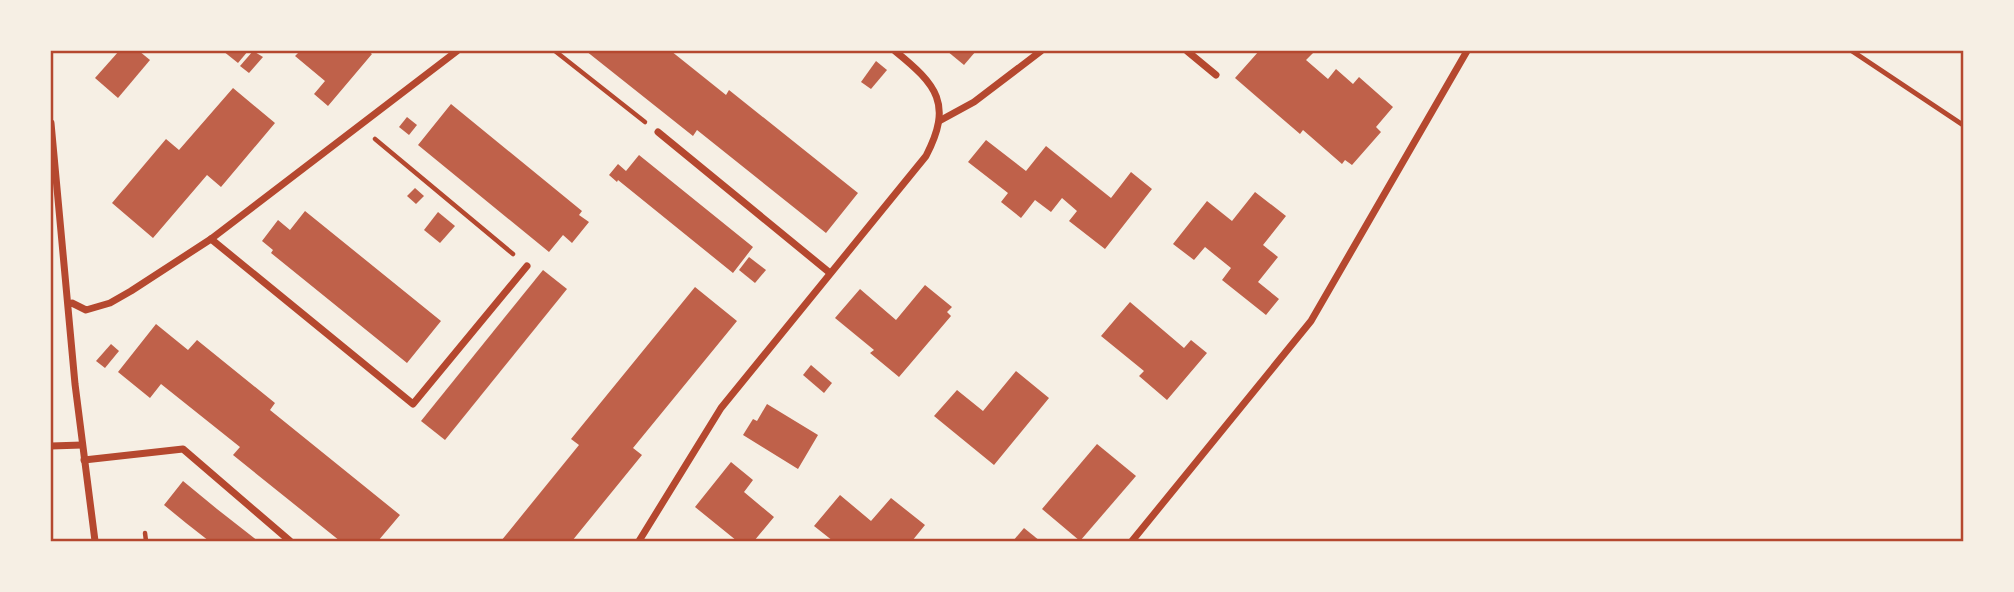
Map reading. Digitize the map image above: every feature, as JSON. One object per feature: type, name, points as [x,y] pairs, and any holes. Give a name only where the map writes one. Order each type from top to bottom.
[{"type":"street","points":[[69,304],[86,310],[110,303],[211,239],[457,51]]},
{"type":"street","points":[[639,541],[721,408],[926,156],[941,120],[938,104],[932,87],[916,68],[895,51]]},
{"type":"street","points":[[941,120],[974,102],[1041,51]]},
{"type":"street","points":[[1186,51],[1216,75]]},
{"type":"street","points":[[1132,541],[1311,321],[1467,51]]},
{"type":"street","points":[[51,123],[82,445],[95,541]]},
{"type":"street","points":[[658,132],[830,273]]},
{"type":"street","points":[[211,239],[413,404],[527,266]]},
{"type":"street","points":[[51,446],[82,445]]},
{"type":"street","points":[[84,460],[183,449],[290,541]]},
{"type":"lane","points":[[1852,51],[1963,125]]},
{"type":"path","points":[[555,51],[658,132]]},
{"type":"path","points":[[358,125],[527,266]]},
{"type":"path","points":[[145,533],[146,541]]},
{"type":"building","points":[[119,51],[139,51],[150,60],[118,98],[95,78]]},
{"type":"building","points":[[223,51],[248,51],[238,63]]},
{"type":"building","points":[[253,51],[263,57],[249,73],[240,66]]},
{"type":"building","points":[[300,51],[368,51],[372,54],[328,106],[314,94],[325,81],[295,56]]},
{"type":"building","points":[[586,51],[671,51],[726,95],[729,90],[858,193],[826,233],[697,130],[693,136]]},
{"type":"building","points":[[947,51],[976,51],[964,65]]},
{"type":"building","points":[[1259,51],[1315,51],[1306,60],[1328,79],[1336,69],[1353,84],[1359,77],[1393,107],[1376,127],[1381,132],[1352,165],[1345,160],[1342,164],[1303,130],[1300,134],[1235,78]]},
{"type":"building","points":[[876,61],[887,70],[871,89],[861,82]]},
{"type":"building","points":[[233,88],[275,123],[221,187],[207,175],[153,238],[112,203],[166,139],[179,150]]},
{"type":"building","points":[[451,104],[582,211],[579,215],[589,222],[572,243],[563,235],[549,252],[418,145]]},
{"type":"building","points":[[407,117],[417,125],[409,135],[399,127]]},
{"type":"building","points":[[986,140],[1026,171],[1046,146],[1111,198],[1131,172],[1152,189],[1105,249],[1069,221],[1077,211],[1062,198],[1051,212],[1035,200],[1021,218],[1001,202],[1008,193],[968,162]]},
{"type":"building","points":[[639,155],[753,247],[733,273],[609,175],[618,164],[626,171]]},
{"type":"building","points":[[415,188],[424,196],[416,204],[407,196]]},
{"type":"building","points":[[1255,192],[1286,216],[1263,245],[1278,257],[1258,282],[1279,299],[1266,315],[1222,280],[1231,268],[1205,247],[1194,260],[1173,244],[1207,201],[1232,221]]},
{"type":"building","points":[[305,211],[441,321],[407,363],[271,253],[273,250],[262,241],[278,220],[290,230]]},
{"type":"building","points":[[438,212],[455,226],[440,243],[424,230]]},
{"type":"building","points":[[749,257],[766,270],[755,283],[739,270]]},
{"type":"building","points":[[543,270],[567,289],[445,440],[421,421]]},
{"type":"building","points":[[925,285],[952,307],[947,312],[951,316],[899,377],[870,353],[874,350],[835,318],[860,289],[896,320]]},
{"type":"building","points":[[695,287],[737,321],[633,448],[642,455],[572,541],[501,541],[579,445],[571,439]]},
{"type":"building","points":[[1130,302],[1184,348],[1191,340],[1207,353],[1167,400],[1139,376],[1144,371],[1101,336]]},
{"type":"building","points":[[156,324],[188,350],[197,340],[275,403],[270,410],[400,515],[378,541],[340,541],[233,455],[240,447],[161,384],[150,398],[118,372]]},
{"type":"building","points":[[111,344],[119,351],[105,368],[96,361]]},
{"type":"building","points":[[811,365],[832,383],[824,393],[803,375]]},
{"type":"building","points":[[1016,371],[1049,398],[994,465],[934,416],[957,390],[983,411]]},
{"type":"building","points":[[767,404],[818,435],[798,469],[743,435],[753,419],[757,421]]},
{"type":"building","points":[[1097,444],[1136,476],[1080,541],[1042,509]]},
{"type":"building","points":[[731,462],[753,480],[744,492],[774,517],[754,541],[737,541],[695,507]]},
{"type":"building","points":[[183,481],[258,541],[209,541],[186,523],[164,505]]},
{"type":"building","points":[[840,495],[871,521],[891,498],[925,525],[912,541],[833,541],[814,526]]},
{"type":"building","points":[[1024,528],[1040,541],[1013,541]]}]
